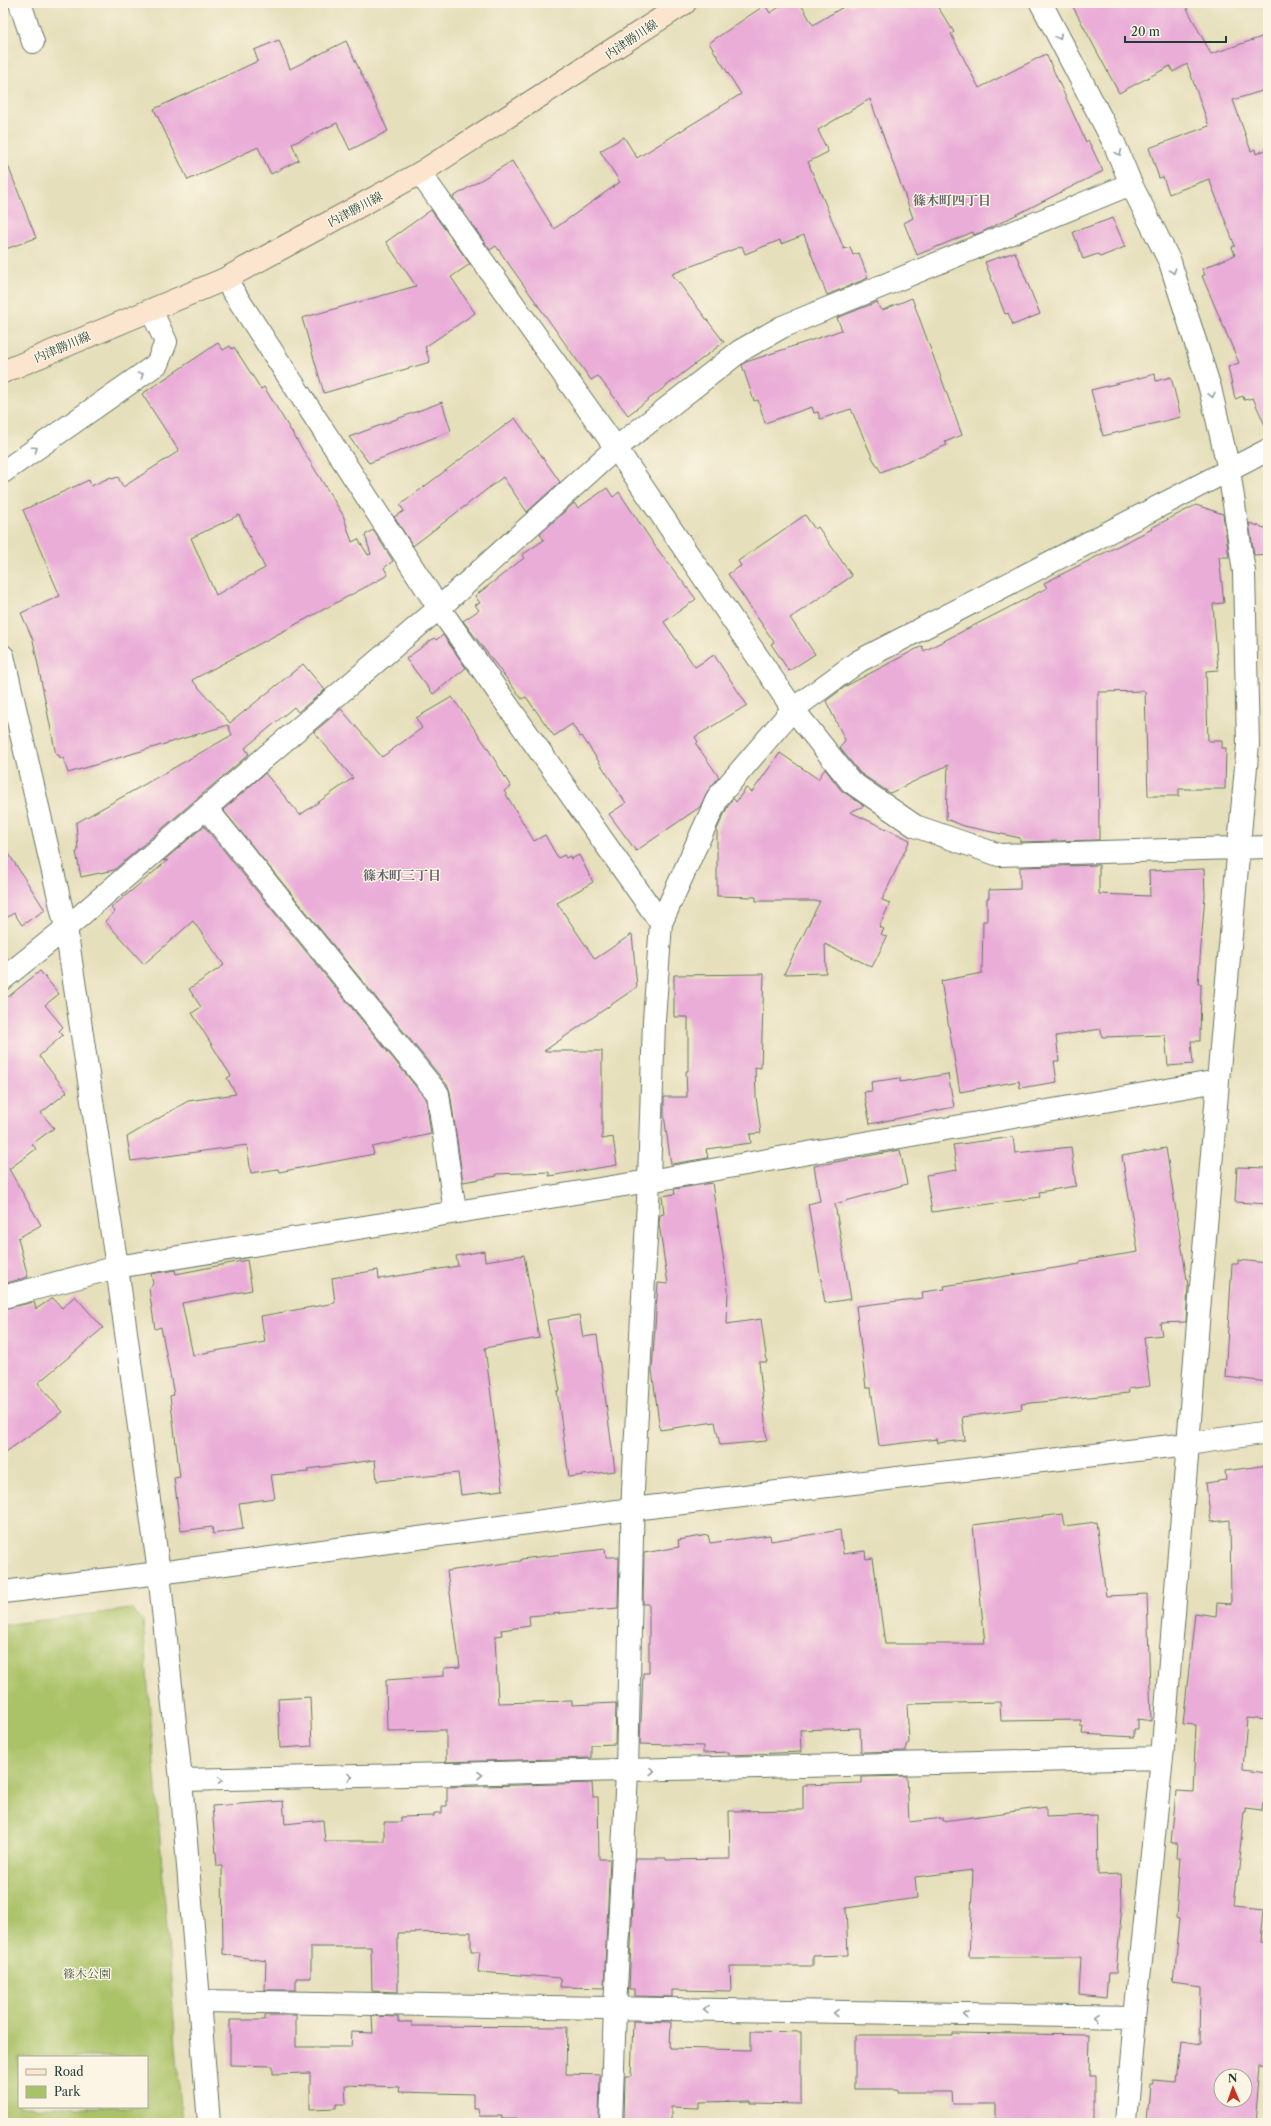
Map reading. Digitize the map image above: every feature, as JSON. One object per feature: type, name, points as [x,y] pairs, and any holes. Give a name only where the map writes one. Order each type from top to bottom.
[{"type":"main road","name":"内津勝川線","points":[[3,372],[225,279],[420,173],[685,3]]},
{"type":"street","points":[[20,3],[33,42]]},
{"type":"street","points":[[1041,3],[1114,143],[1170,262],[1210,388],[1229,470],[1244,572],[1248,744],[1218,1081],[1162,1758],[1135,2017],[1126,2123]]},
{"type":"street","points":[[420,173],[616,448],[793,709],[851,782],[915,826],[999,855],[1268,847]]},
{"type":"street","points":[[3,979],[66,928],[439,608],[616,448],[740,351],[782,327],[1132,184]]},
{"type":"street","points":[[225,279],[439,608],[662,922]]},
{"type":"street","points":[[3,472],[157,364],[166,342],[151,310]]},
{"type":"street","points":[[611,2123],[627,1772],[632,1509],[649,1180],[654,1020],[662,922],[718,797],[793,709],[865,657],[1268,450]]},
{"type":"street","points":[[3,656],[66,928],[159,1573],[181,1780],[209,2123]]},
{"type":"street","points":[[206,808],[438,1094],[455,1212]]},
{"type":"street","points":[[3,1297],[116,1267],[649,1180],[1218,1081]]},
{"type":"street","points":[[3,1592],[159,1573],[632,1509],[1188,1444],[1268,1432]]},
{"type":"street","points":[[181,1780],[627,1772],[1162,1758]]},
{"type":"street","points":[[200,2001],[1135,2017]]},
{"type":"green space","name":"篠木公園","points":[[131,1609],[143,1621],[182,2123],[3,2123],[3,1625]]},
{"type":"building","points":[[786,3],[800,3],[813,25],[848,4],[850,6],[857,3],[935,3],[954,32],[951,34],[979,88],[1046,54],[1086,142],[1088,140],[1103,171],[982,232],[974,235],[973,232],[917,255],[904,223],[913,218],[870,99],[818,130],[828,152],[808,162],[844,249],[850,247],[853,255],[859,253],[868,278],[827,295],[804,235],[781,244],[780,240],[745,254],[742,246],[672,274],[724,342],[628,415],[598,376],[591,380],[496,246],[490,250],[453,197],[512,161],[554,229],[620,182],[600,151],[624,137],[637,158],[741,94],[709,43],[765,5],[770,13]]},
{"type":"building","points":[[1071,3],[1184,3],[1211,54],[1268,35],[1268,89],[1233,100],[1251,151],[1255,149],[1256,154],[1268,149],[1268,432],[1253,398],[1244,400],[1243,396],[1235,399],[1228,367],[1239,363],[1202,276],[1205,275],[1202,269],[1235,255],[1232,247],[1235,246],[1209,179],[1169,194],[1163,177],[1159,178],[1149,148],[1209,126],[1187,64],[1173,72],[1170,66],[1119,93]]},
{"type":"building","points":[[279,40],[290,69],[346,41],[388,131],[350,150],[337,123],[292,144],[299,160],[271,174],[258,147],[188,180],[154,109],[258,61],[254,50]]},
{"type":"building","points":[[3,158],[5,158],[36,238],[3,250]]},
{"type":"building","points":[[431,210],[470,264],[451,277],[475,313],[425,347],[430,362],[324,393],[302,318],[416,286],[386,242]]},
{"type":"building","points":[[1113,218],[1125,247],[1100,257],[1098,254],[1083,259],[1073,232]]},
{"type":"building","points":[[1015,252],[1040,314],[1013,325],[1008,313],[1005,314],[985,262]]},
{"type":"building","points":[[912,298],[962,435],[945,442],[947,445],[881,472],[873,459],[851,409],[820,419],[818,412],[814,413],[812,407],[765,423],[758,400],[754,401],[742,365],[746,362],[842,330],[837,318],[877,302],[880,309],[883,310]]},
{"type":"building","points":[[218,343],[223,350],[230,346],[232,349],[234,347],[261,389],[264,387],[343,515],[352,542],[358,539],[368,555],[371,554],[365,535],[373,530],[393,561],[384,568],[388,575],[192,680],[230,723],[303,664],[325,690],[298,712],[294,707],[245,748],[249,754],[114,870],[81,877],[76,852],[78,851],[76,823],[232,735],[228,725],[68,773],[63,757],[60,758],[59,755],[56,755],[33,640],[21,613],[60,596],[23,510],[89,480],[91,486],[111,477],[112,479],[118,477],[123,487],[179,451],[142,394]],"holes":[[[239,515],[265,568],[216,595],[191,538]]]},
{"type":"building","points":[[1155,374],[1156,381],[1171,377],[1181,417],[1103,436],[1091,390]]},
{"type":"building","points":[[442,402],[451,431],[369,463],[349,437]]},
{"type":"building","points":[[515,418],[560,482],[527,512],[503,477],[413,546],[394,517],[404,511],[400,505]]},
{"type":"building","points":[[607,488],[613,497],[619,492],[655,546],[696,599],[664,622],[695,667],[714,655],[747,705],[695,737],[698,742],[696,744],[719,777],[707,792],[700,807],[636,851],[609,814],[626,803],[582,736],[580,737],[572,724],[554,736],[526,697],[522,699],[463,621],[479,610],[475,605],[480,603],[475,596],[524,558],[522,555],[544,540],[540,534],[574,503],[578,508]]},
{"type":"building","points":[[1196,505],[1223,514],[1229,557],[1219,557],[1224,603],[1213,604],[1218,670],[1206,671],[1208,741],[1222,741],[1222,748],[1226,748],[1225,789],[1179,789],[1179,796],[1148,796],[1145,691],[1098,692],[1099,840],[1020,842],[1020,838],[964,826],[946,819],[948,765],[890,793],[860,773],[840,748],[845,740],[826,701],[846,686],[922,646],[924,651],[1047,588],[1044,583],[1152,529],[1151,528]]},
{"type":"building","points":[[805,515],[815,529],[818,527],[852,576],[790,618],[815,654],[789,671],[771,644],[774,642],[728,574],[741,566],[738,561]]},
{"type":"building","points":[[1249,523],[1268,529],[1268,554],[1254,555]]},
{"type":"building","points":[[443,635],[466,668],[433,694],[406,659],[434,638],[436,640]]},
{"type":"building","points":[[452,697],[487,747],[511,787],[504,791],[534,841],[545,835],[558,858],[564,855],[566,858],[570,856],[571,859],[579,855],[593,882],[557,903],[595,959],[632,934],[637,987],[544,1051],[602,1051],[602,1139],[613,1137],[617,1165],[549,1176],[549,1172],[496,1174],[497,1176],[463,1182],[448,1086],[223,810],[265,773],[300,815],[353,778],[314,732],[341,709],[382,757],[422,728],[416,718]]},
{"type":"building","points":[[780,753],[818,779],[825,769],[841,790],[864,806],[850,812],[910,840],[882,900],[890,903],[879,927],[884,929],[881,934],[887,937],[872,967],[825,944],[826,973],[784,974],[820,901],[756,901],[756,897],[717,896],[717,829],[733,798],[736,802],[746,788],[752,792]]},
{"type":"building","points":[[204,826],[426,1099],[431,1134],[372,1147],[374,1154],[279,1172],[278,1169],[251,1173],[247,1145],[131,1161],[127,1137],[188,1101],[236,1094],[227,1078],[231,1076],[192,1013],[201,1007],[189,989],[224,965],[193,921],[144,964],[105,921],[115,912],[111,908],[168,860],[163,861]]},
{"type":"building","points":[[3,845],[45,910],[22,925],[14,913],[3,920]]},
{"type":"building","points":[[1099,865],[1099,894],[1150,896],[1149,871],[1204,869],[1205,895],[1198,984],[1201,984],[1200,1041],[1191,1041],[1193,1064],[1168,1066],[1165,1035],[1102,1037],[1101,1029],[1056,1036],[1059,1061],[1054,1061],[1057,1082],[1020,1088],[1019,1081],[960,1092],[941,981],[982,973],[983,921],[987,921],[987,898],[989,898],[989,890],[1020,889],[1020,867]]},
{"type":"building","points":[[40,971],[59,994],[45,1005],[63,1027],[59,1031],[63,1035],[39,1056],[67,1092],[41,1113],[54,1128],[32,1144],[36,1149],[9,1169],[41,1225],[18,1238],[28,1277],[3,1284],[3,1001]]},
{"type":"building","points":[[764,974],[761,1068],[755,1067],[756,1097],[761,1133],[750,1134],[751,1143],[706,1149],[708,1158],[671,1164],[664,1115],[664,1097],[687,1097],[686,1071],[688,1071],[688,1017],[674,1017],[674,975]]},
{"type":"building","points":[[948,1074],[954,1107],[870,1124],[864,1092],[872,1091],[871,1082],[900,1078],[900,1082]]},
{"type":"building","points":[[1013,1137],[1015,1153],[1071,1147],[1076,1186],[1039,1192],[1040,1197],[932,1212],[926,1175],[957,1170],[953,1145]]},
{"type":"building","points":[[1166,1148],[1188,1286],[1186,1322],[1160,1323],[1162,1335],[1144,1337],[1150,1386],[1128,1389],[1129,1393],[1021,1404],[1022,1409],[962,1417],[965,1440],[938,1443],[937,1439],[879,1446],[871,1388],[866,1388],[856,1306],[923,1298],[922,1292],[945,1289],[944,1286],[1080,1264],[1080,1261],[1138,1252],[1122,1156]]},
{"type":"building","points":[[900,1150],[907,1184],[835,1204],[851,1299],[825,1303],[808,1204],[820,1201],[814,1166]]},
{"type":"building","points":[[1237,1167],[1268,1168],[1268,1204],[1235,1202]]},
{"type":"building","points":[[712,1183],[728,1289],[727,1324],[761,1319],[767,1362],[759,1362],[767,1441],[720,1445],[715,1422],[660,1430],[652,1370],[658,1283],[668,1284],[659,1224],[660,1215],[664,1214],[662,1196],[675,1194],[674,1189]]},
{"type":"building","points":[[484,1251],[485,1261],[524,1255],[539,1338],[485,1348],[503,1490],[461,1495],[458,1473],[377,1481],[375,1460],[308,1469],[309,1472],[271,1475],[275,1498],[239,1503],[243,1529],[213,1534],[212,1527],[181,1531],[174,1478],[180,1477],[170,1396],[174,1395],[161,1327],[155,1329],[149,1289],[153,1284],[151,1274],[175,1270],[176,1274],[247,1260],[252,1290],[182,1303],[193,1355],[265,1342],[261,1316],[335,1303],[332,1278],[378,1270],[379,1279],[458,1266],[456,1256]]},
{"type":"building","points":[[1238,1260],[1268,1263],[1268,1382],[1225,1377],[1232,1264],[1238,1264]]},
{"type":"building","points":[[75,1296],[103,1328],[38,1383],[62,1412],[3,1454],[3,1309],[34,1302],[36,1309],[53,1298],[62,1308]]},
{"type":"building","points":[[579,1315],[583,1337],[597,1335],[615,1471],[569,1477],[557,1391],[560,1391],[547,1320]]},
{"type":"building","points":[[1268,1465],[1268,1720],[1247,1718],[1243,1770],[1267,1773],[1263,1811],[1246,1809],[1246,1813],[1244,1813],[1234,1905],[1264,1908],[1261,1941],[1268,1942],[1268,1981],[1265,2010],[1268,2011],[1268,2066],[1259,2065],[1254,2123],[1147,2123],[1150,2084],[1153,2084],[1153,2080],[1176,2082],[1180,2041],[1200,2044],[1201,1986],[1173,1982],[1179,1918],[1176,1917],[1180,1858],[1176,1858],[1177,1843],[1171,1843],[1176,1791],[1193,1792],[1196,1725],[1183,1724],[1195,1613],[1216,1616],[1217,1603],[1231,1604],[1230,1520],[1211,1522],[1206,1483],[1226,1480],[1225,1471]]},
{"type":"building","points":[[1062,1514],[1064,1526],[1096,1522],[1106,1596],[1147,1594],[1151,1721],[1138,1719],[1138,1729],[1134,1729],[1134,1737],[1082,1734],[1083,1726],[1080,1726],[1081,1720],[1001,1721],[1000,1702],[907,1704],[909,1743],[906,1745],[906,1751],[861,1752],[860,1728],[800,1730],[801,1752],[729,1755],[729,1752],[703,1753],[703,1746],[640,1744],[643,1673],[649,1673],[649,1604],[643,1604],[644,1553],[679,1547],[678,1540],[708,1535],[710,1543],[770,1535],[771,1541],[840,1530],[843,1554],[865,1551],[866,1559],[873,1558],[885,1644],[985,1644],[973,1525]]},
{"type":"building","points":[[605,1549],[606,1557],[619,1557],[618,1608],[529,1616],[530,1626],[501,1630],[502,1635],[495,1636],[498,1703],[572,1701],[572,1705],[616,1703],[615,1744],[591,1745],[591,1758],[446,1762],[446,1730],[387,1731],[386,1680],[444,1676],[444,1668],[460,1667],[447,1571],[521,1561],[521,1559]]},
{"type":"building","points":[[310,1697],[312,1746],[280,1748],[278,1699]]},
{"type":"building","points":[[907,1776],[909,1822],[943,1818],[943,1821],[1046,1807],[1046,1817],[1097,1815],[1098,1875],[1121,1874],[1122,1905],[1116,1973],[1108,1973],[1106,1998],[1079,1995],[1081,1957],[969,1957],[973,1870],[915,1877],[917,1898],[846,1908],[848,1955],[813,1956],[813,1966],[730,1966],[731,1991],[672,1990],[672,1997],[634,1996],[634,1989],[629,1989],[635,1858],[666,1858],[666,1860],[730,1859],[729,1811],[803,1810],[803,1785],[862,1783],[862,1777]]},
{"type":"building","points":[[592,1783],[593,1797],[598,1797],[599,1859],[610,1859],[604,1988],[560,1987],[561,1978],[478,1972],[480,1951],[471,1951],[471,1932],[398,1933],[398,1992],[372,1991],[371,1947],[311,1947],[311,1978],[296,1978],[296,1990],[265,1990],[266,1961],[223,1954],[222,1866],[217,1866],[212,1806],[283,1801],[285,1824],[323,1820],[325,1841],[384,1841],[384,1822],[401,1822],[401,1817],[434,1816],[434,1813],[442,1813],[442,1806],[447,1806],[447,1787]]},
{"type":"building","points":[[265,2015],[296,2015],[296,2047],[351,2047],[352,2032],[373,2033],[372,2016],[398,2017],[398,2022],[412,2022],[412,2026],[567,2027],[566,2074],[600,2075],[599,2123],[560,2123],[560,2120],[502,2119],[502,2116],[479,2116],[478,2109],[473,2109],[473,2094],[399,2092],[400,2087],[345,2085],[346,2104],[336,2104],[336,2108],[310,2109],[310,2073],[273,2074],[273,2066],[230,2065],[230,2020],[265,2020]]},
{"type":"building","points":[[633,2021],[671,2022],[670,2048],[751,2050],[751,2031],[801,2032],[801,2104],[751,2103],[751,2101],[699,2102],[699,2108],[671,2107],[671,2123],[624,2123],[625,2076],[631,2076]]},
{"type":"building","points":[[953,2033],[1089,2035],[1088,2076],[1095,2076],[1095,2123],[995,2123],[995,2104],[953,2104],[952,2092],[898,2092],[898,2089],[855,2089],[855,2035],[953,2035]]},
{"type":"district","name":"篠木町四丁目","points":[[952,200]]},
{"type":"district","name":"篠木町三丁目","points":[[402,875]]}]
